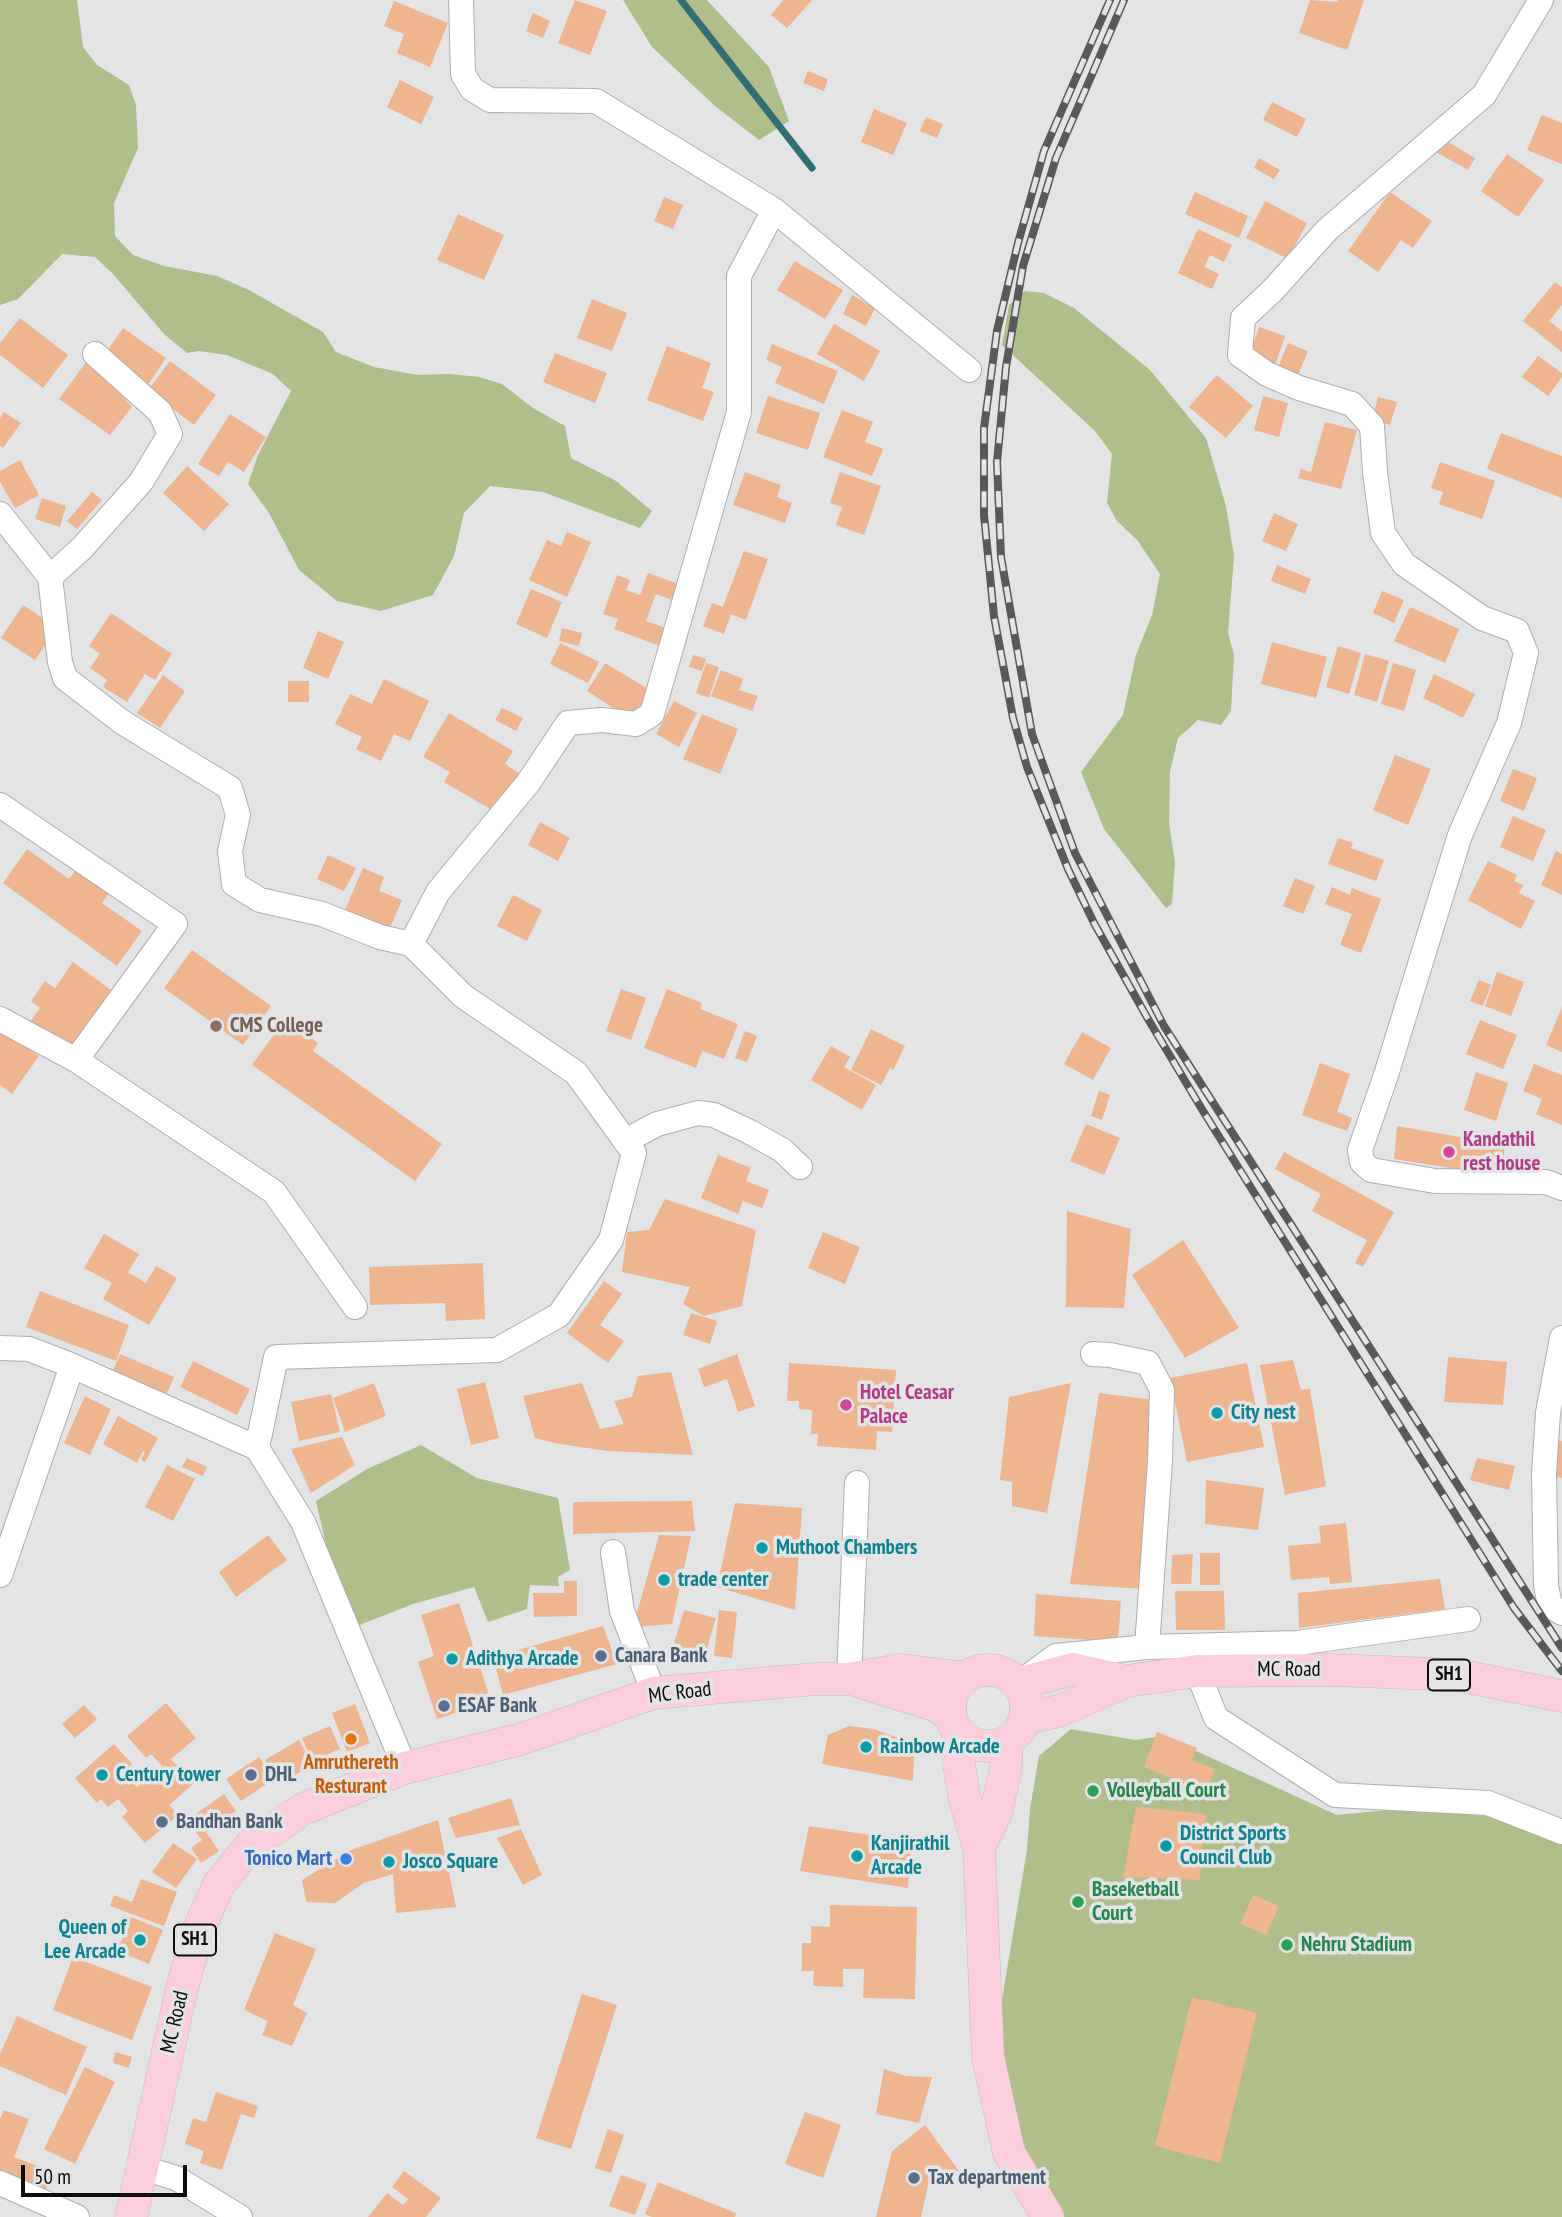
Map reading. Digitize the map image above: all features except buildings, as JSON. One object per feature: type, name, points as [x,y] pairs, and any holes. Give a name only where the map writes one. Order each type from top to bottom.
[{"type":"main road","name":"MC Road","points":[[151,2217],[152,2170],[195,1942],[219,1884],[251,1845],[303,1809],[405,1768],[521,1739],[654,1693],[816,1679],[849,1679],[900,1670],[964,1678],[982,1670],[992,1670],[1002,1672],[1018,1684],[1073,1669],[1127,1681],[1197,1671],[1333,1670],[1458,1675],[1562,1696]]},
{"type":"main road","points":[[964,1678],[952,1696],[965,1800],[979,1848],[988,2057],[1009,2153],[1048,2217]]},
{"type":"main road","points":[[849,1679],[937,1706],[969,1741],[981,1746],[994,1745],[1016,1730],[1127,1681]]},
{"type":"main road","points":[[979,1848],[996,1813],[1016,1730],[1026,1706],[1024,1694],[1018,1684]]},
{"type":"main road","name":"MC Road","points":[[131,2217],[152,2170]]},
{"type":"street","points":[[461,0],[463,74],[472,89],[490,100],[596,101],[774,210],[968,370]]},
{"type":"street","points":[[1541,0],[1485,95],[1327,230],[1272,291],[1243,317],[1240,355],[1267,374],[1299,388],[1352,404],[1372,426],[1383,533],[1404,564],[1482,618],[1517,631],[1526,653],[1509,723],[1460,835],[1360,1150],[1362,1162],[1371,1170],[1436,1181],[1546,1182],[1562,1188]]},
{"type":"street","points":[[411,944],[438,892],[528,783],[568,723],[602,720],[636,724],[652,714],[739,412],[739,276],[774,210]]},
{"type":"street","points":[[50,577],[82,548],[141,482],[170,434],[160,412],[95,355]]},
{"type":"street","points":[[0,514],[50,577],[60,662],[65,678],[122,722],[230,789],[238,815],[230,851],[234,884],[260,900],[322,914],[380,937],[411,944],[463,996],[576,1073],[634,1153],[611,1240],[559,1315],[497,1350],[276,1357],[257,1448]]},
{"type":"street","points":[[0,805],[176,924],[76,1060]]},
{"type":"street","points":[[0,1019],[76,1060],[274,1192],[355,1307]]},
{"type":"street","points":[[625,1141],[657,1124],[698,1113],[714,1115],[782,1150],[800,1167]]},
{"type":"street","points":[[1562,1339],[1548,1413],[1544,1473],[1546,1585],[1550,1606],[1562,1613]]},
{"type":"street","points":[[0,1348],[29,1349],[257,1448],[303,1522],[405,1768]]},
{"type":"street","points":[[1093,1354],[1147,1363],[1162,1390],[1160,1461],[1147,1647]]},
{"type":"street","points":[[0,1575],[72,1366]]},
{"type":"street","points":[[849,1679],[857,1483]]},
{"type":"street","points":[[613,1552],[622,1611],[654,1693]]},
{"type":"street","points":[[1018,1684],[1056,1656],[1147,1647],[1297,1643],[1468,1619]]},
{"type":"street","points":[[1197,1671],[1216,1718],[1335,1796],[1488,1803],[1562,1832]]},
{"type":"street","points":[[152,2170],[176,2178],[240,2217]]},
{"type":"street","points":[[0,2183],[77,2217]]},
{"type":"green space","points":[[0,0],[77,0],[83,47],[97,65],[129,85],[136,105],[138,148],[114,203],[115,236],[133,255],[164,266],[217,276],[249,290],[323,332],[336,352],[374,367],[418,375],[479,377],[502,384],[533,408],[565,426],[571,458],[616,481],[652,511],[640,528],[543,492],[490,486],[464,513],[454,556],[433,595],[381,611],[337,601],[299,570],[269,513],[248,484],[258,455],[291,391],[273,374],[227,355],[199,351],[187,353],[164,334],[95,257],[62,254],[18,299],[0,305]]},
{"type":"green space","points":[[623,0],[707,0],[769,67],[789,121],[759,140],[715,106],[652,47]]},
{"type":"green space","points":[[1025,291],[1044,293],[1074,308],[1150,370],[1206,438],[1226,506],[1234,556],[1228,633],[1234,655],[1231,711],[1221,725],[1198,720],[1178,738],[1170,771],[1169,823],[1175,862],[1172,904],[1166,908],[1104,829],[1081,772],[1123,715],[1136,655],[1152,615],[1160,574],[1138,541],[1117,521],[1107,503],[1112,454],[1095,431],[1002,345],[1009,305]]},
{"type":"green space","points":[[421,1445],[477,1478],[558,1498],[570,1570],[558,1577],[559,1586],[530,1585],[527,1609],[488,1622],[474,1587],[413,1604],[357,1626],[329,1558],[316,1501],[367,1469]]},
{"type":"green space","name":"Nehru Stadium","points":[[1071,1729],[1135,1740],[1163,1736],[1337,1815],[1397,1809],[1473,1813],[1510,1821],[1562,1844],[1562,2217],[1051,2217],[1003,2110],[995,2041],[1027,1850],[1030,1809],[1039,1756]]},
{"type":"waterway","points":[[681,0],[812,168]]},
{"type":"railway","points":[[1110,0],[1044,151],[997,331],[984,428],[984,515],[994,616],[1013,718],[1027,767],[1068,869],[1094,923],[1148,1019],[1514,1608],[1562,1671]]},
{"type":"railway","points":[[1124,0],[1056,158],[1023,266],[1006,367],[997,462],[1001,557],[1032,734],[1075,853],[1164,1026],[1562,1648]]},
{"type":"place","name":"CMS College","points":[[216,1026]]},
{"type":"place","name":"Kandathil rest house","points":[[1449,1152]]},
{"type":"place","name":"Hotel Ceasar Palace","points":[[846,1405]]},
{"type":"place","name":"City nest","points":[[1217,1413]]},
{"type":"place","name":"Muthoot Chambers","points":[[762,1548]]},
{"type":"place","name":"trade center","points":[[664,1580]]},
{"type":"place","name":"Canara Bank","points":[[601,1656]]},
{"type":"place","name":"Adithya Arcade","points":[[452,1659]]},
{"type":"place","name":"ESAF Bank","points":[[444,1706]]},
{"type":"place","name":"Amruthereth Resturant","points":[[351,1739]]},
{"type":"place","name":"Rainbow Arcade","points":[[866,1747]]},
{"type":"place","name":"Century tower","points":[[102,1775]]},
{"type":"place","name":"DHL","points":[[251,1775]]},
{"type":"place","name":"Volleyball Court","points":[[1093,1791]]},
{"type":"place","name":"Bandhan Bank","points":[[162,1822]]},
{"type":"place","name":"District Sports Council Club","points":[[1166,1846]]},
{"type":"place","name":"Kanjirathil Arcade","points":[[857,1856]]},
{"type":"place","name":"Tonico Mart","points":[[346,1859]]},
{"type":"place","name":"Josco Square","points":[[389,1862]]},
{"type":"place","name":"Baseketball Court","points":[[1078,1902]]},
{"type":"place","name":"Queen of Lee Arcade","points":[[140,1940]]},
{"type":"place","name":"Nehru Stadium","points":[[1287,1945]]},
{"type":"place","name":"Tax department","points":[[914,2178]]}]
